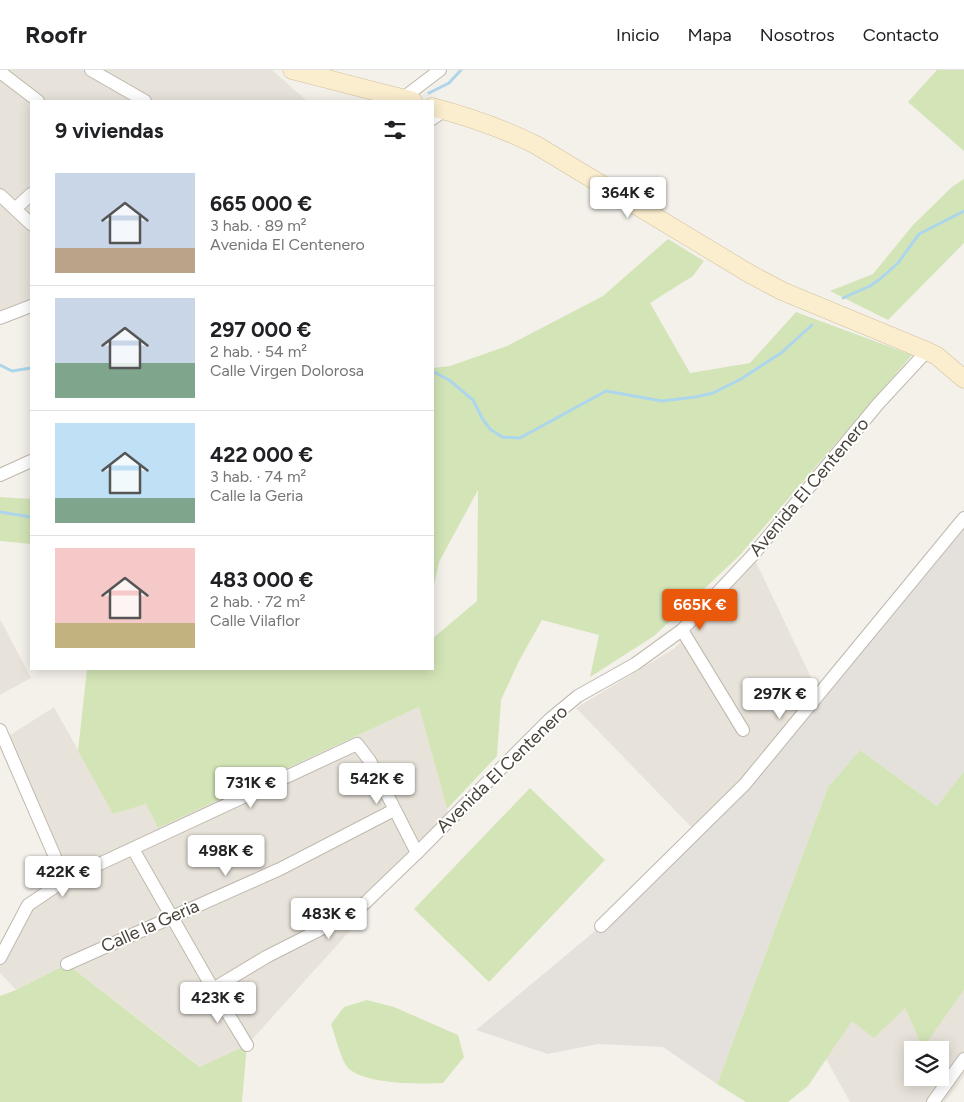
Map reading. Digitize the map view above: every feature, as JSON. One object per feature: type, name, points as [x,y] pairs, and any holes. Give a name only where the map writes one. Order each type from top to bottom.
[{"type":"main road","points":[[292,70],[408,100]]},
{"type":"main road","points":[[437,112],[478,119],[536,145],[750,274],[782,291],[927,351],[937,356],[964,379]]},
{"type":"street","points":[[90,70],[143,100]]},
{"type":"street","points":[[408,100],[440,70]]},
{"type":"street","points":[[0,72],[37,100]]},
{"type":"street","points":[[0,195],[30,223]]},
{"type":"street","points":[[15,209],[30,195]]},
{"type":"street","points":[[3,313],[30,306]]},
{"type":"street","name":"Avenida El Centenero","points":[[213,989],[266,957],[331,924],[365,903],[549,720],[578,696],[636,664],[682,630],[752,556],[878,404],[927,351]]},
{"type":"street","points":[[0,475],[30,461]]},
{"type":"street","points":[[601,926],[745,784],[964,518]]},
{"type":"street","points":[[682,630],[743,730]]},
{"type":"street","points":[[0,730],[65,880]]},
{"type":"street","points":[[0,958],[28,905],[65,880],[357,744],[370,761],[417,853]]},
{"type":"street","name":"Calle la Geria","points":[[67,964],[280,869],[394,810]]},
{"type":"street","points":[[133,849],[247,1045]]},
{"type":"street","points":[[933,1102],[964,1059]]},
{"type":"shaded area","points":[[0,70],[272,70],[306,100],[30,100],[30,308],[0,322]]},
{"type":"shaded area","points":[[964,518],[964,771],[937,806],[860,750],[828,787],[717,1084],[663,1047],[598,1044],[548,1054],[476,1030],[601,926],[745,784]]},
{"type":"shaded area","points":[[756,562],[819,694],[696,832],[576,708],[675,648]]},
{"type":"shaded area","points":[[0,619],[31,678],[0,695]]},
{"type":"shaded area","points":[[54,707],[113,813],[146,804],[158,828],[419,707],[450,820],[247,1045],[201,1067],[67,964],[16,990],[0,973],[0,958],[28,905],[65,880],[4,739]]},
{"type":"shaded area","points":[[964,990],[964,1076],[945,1102],[850,1102],[826,1059],[852,1021],[905,1008],[920,1041],[904,1041],[904,1086],[949,1086],[949,1041],[927,1041]]},
{"type":"green space","points":[[937,70],[964,70],[964,151],[908,102]]},
{"type":"green space","points":[[964,179],[964,243],[888,320],[830,291],[873,274],[913,225],[952,187]]},
{"type":"green space","points":[[668,239],[704,261],[693,276],[650,303],[690,373],[750,363],[796,312],[912,355],[739,556],[654,636],[590,677],[599,635],[542,620],[519,661],[501,700],[497,756],[447,809],[419,707],[158,828],[146,804],[113,814],[78,751],[87,670],[434,670],[434,637],[477,601],[478,490],[439,562],[434,585],[434,368],[450,366],[507,346],[603,296]]},
{"type":"green space","points":[[0,497],[30,499],[30,544],[0,541]]},
{"type":"green space","points":[[860,750],[937,806],[964,771],[964,990],[928,1041],[920,1041],[905,1008],[874,1038],[852,1021],[808,1086],[788,1102],[746,1102],[717,1084],[828,787]]},
{"type":"green space","points":[[530,788],[605,860],[489,982],[414,909]]},
{"type":"green space","points":[[67,964],[200,1067],[247,1045],[242,1102],[0,1102],[0,996]]},
{"type":"green space","points":[[367,1000],[394,1007],[458,1035],[464,1057],[443,1083],[408,1083],[367,1078],[356,1074],[348,1068],[331,1024],[344,1007]]},
{"type":"waterway","points":[[429,93],[449,83],[461,70]]},
{"type":"waterway","points":[[843,298],[870,286],[880,279],[898,263],[919,234],[964,211]]},
{"type":"waterway","points":[[434,372],[449,380],[473,400],[490,429],[502,437],[520,438],[606,391],[662,401],[713,393],[741,379],[781,353],[812,325]]},
{"type":"waterway","points":[[0,365],[12,371],[30,368]]},
{"type":"waterway","points":[[0,512],[30,517]]}]
